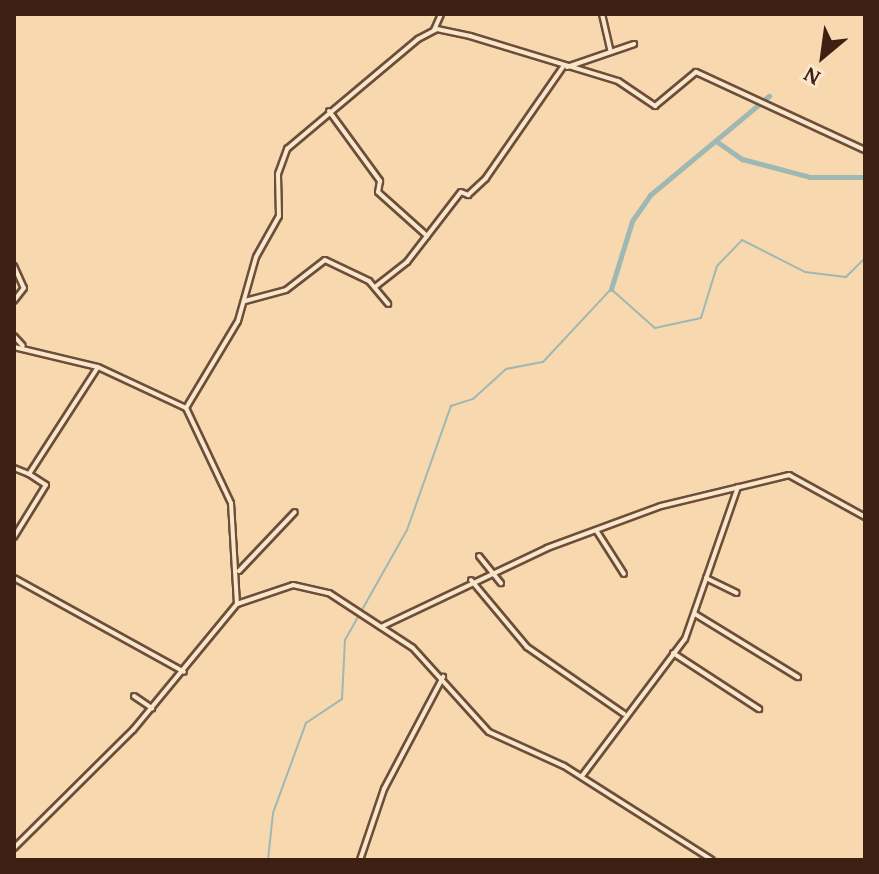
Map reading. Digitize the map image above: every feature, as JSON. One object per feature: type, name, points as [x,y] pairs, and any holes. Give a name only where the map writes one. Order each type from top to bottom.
[{"type":"street","points":[[186,408],[245,301],[256,257],[279,216],[280,160],[329,111],[434,30],[441,14]]},
{"type":"street","points":[[602,14],[610,50]]},
{"type":"street","points":[[434,30],[618,81],[655,106],[696,72],[865,150]]},
{"type":"street","points":[[375,287],[427,236],[461,192],[468,195],[486,178],[565,66],[634,44]]},
{"type":"street","points":[[329,111],[380,181],[378,192],[427,236]]},
{"type":"street","points":[[245,301],[286,290],[325,260],[375,287],[388,304]]},
{"type":"street","points":[[14,266],[24,288],[14,301]]},
{"type":"street","points":[[14,336],[24,347]]},
{"type":"street","points":[[14,347],[98,367],[186,408],[231,503],[238,572],[237,604]]},
{"type":"street","points":[[29,474],[98,367]]},
{"type":"street","points":[[14,468],[46,485],[14,537]]},
{"type":"street","points":[[381,627],[471,580],[596,530],[738,487],[789,475],[865,517]]},
{"type":"street","points":[[582,776],[624,714],[673,653],[695,614],[738,487]]},
{"type":"street","points":[[238,572],[295,512]]},
{"type":"street","points":[[596,530],[624,574]]},
{"type":"street","points":[[479,556],[501,583]]},
{"type":"street","points":[[14,578],[184,672]]},
{"type":"street","points":[[706,578],[737,593]]},
{"type":"street","points":[[471,580],[527,647],[624,714]]},
{"type":"street","points":[[14,848],[152,708],[237,604],[284,587],[314,586],[381,627],[443,677],[489,732],[582,776],[712,860]]},
{"type":"street","points":[[695,614],[798,677]]},
{"type":"street","points":[[673,653],[759,709]]},
{"type":"street","points":[[360,860],[384,789],[443,677]]},
{"type":"street","points":[[134,696],[152,708]]},
{"type":"waterway","points":[[611,289],[632,221],[650,195],[769,96]]},
{"type":"waterway","points":[[716,141],[742,159],[810,177],[865,177]]},
{"type":"waterway","points":[[268,860],[273,813],[306,723],[342,699],[345,640],[407,530],[451,406],[473,399],[506,369],[543,362],[611,289],[655,328],[701,318],[717,266],[742,240],[805,272],[846,277],[865,258]]}]
